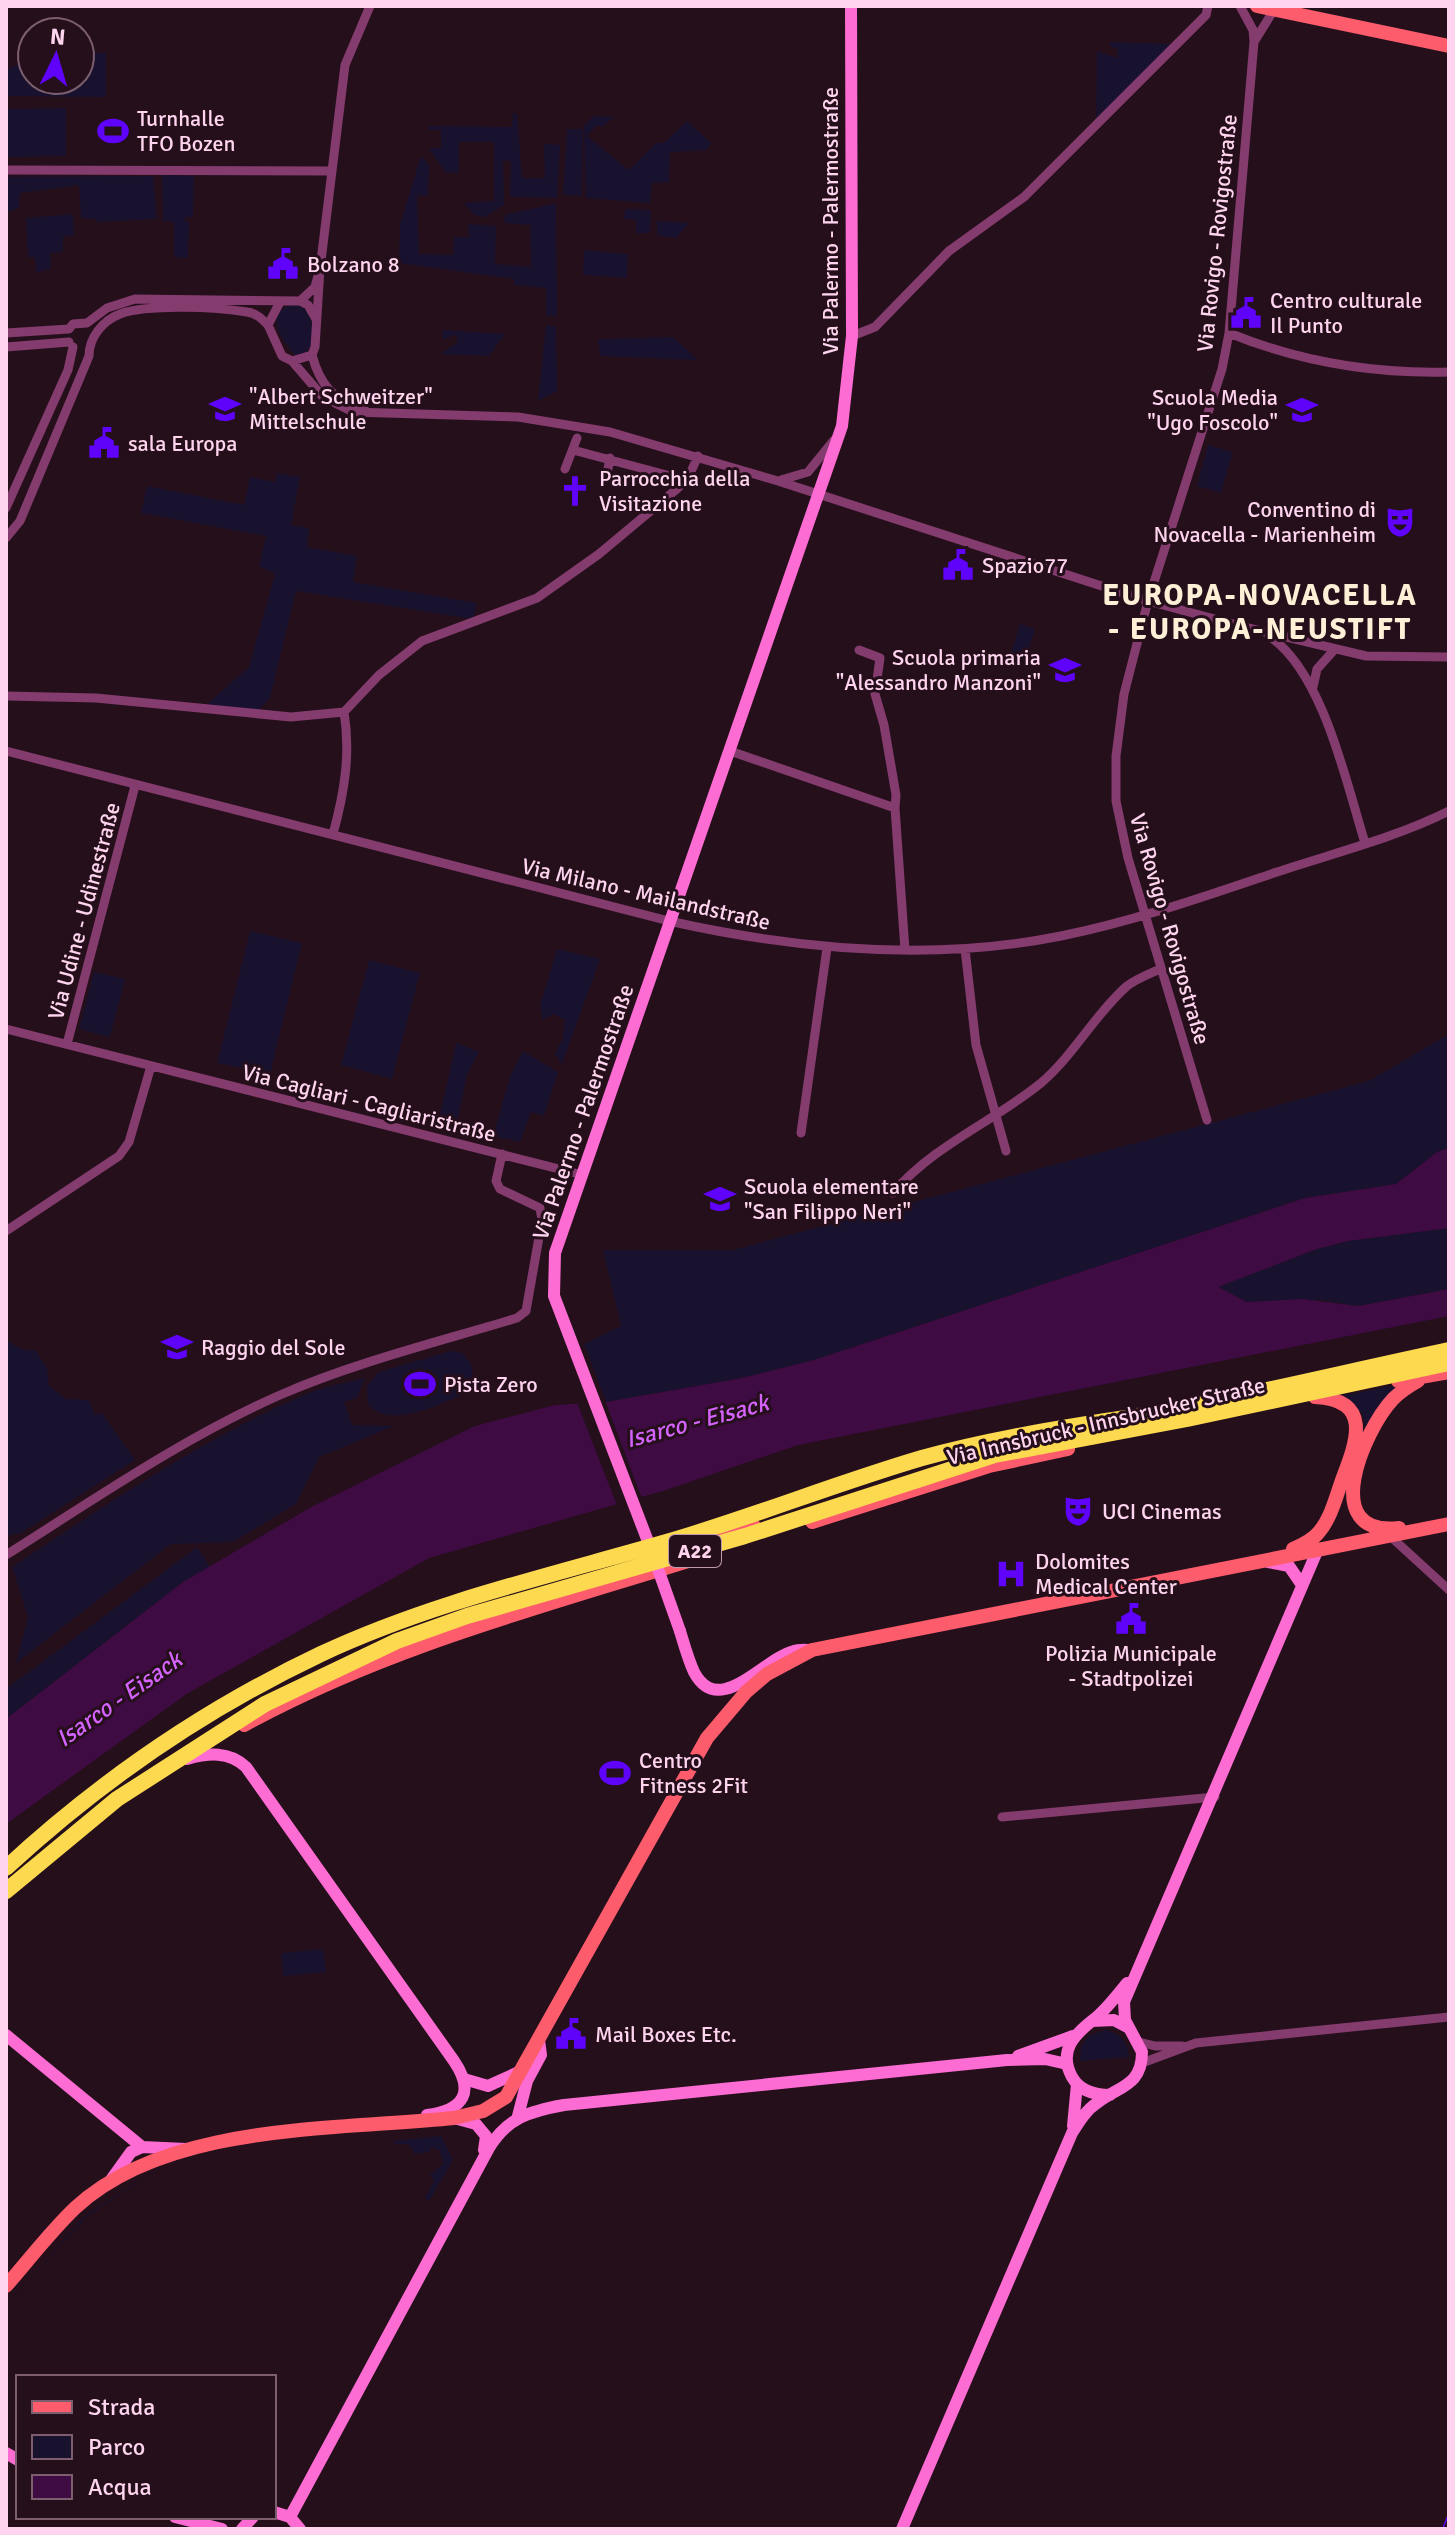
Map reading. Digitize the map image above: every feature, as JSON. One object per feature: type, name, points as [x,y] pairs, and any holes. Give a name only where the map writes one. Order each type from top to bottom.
[{"type":"highway","name":"A22","points":[[6,1868],[105,1785],[191,1726],[322,1653],[391,1625],[462,1600],[740,1519],[921,1458],[991,1441],[1184,1407],[1449,1350]]},
{"type":"highway","name":"A22","points":[[6,1891],[117,1799],[239,1719],[330,1671],[467,1616],[745,1536],[995,1455],[1187,1419],[1449,1363]]},
{"type":"main road","name":"Via Palermo - Palermostraße","points":[[812,1650],[794,1651],[736,1687],[716,1690],[707,1687],[694,1672],[554,1296],[552,1279],[555,1253],[579,1174],[626,1055],[669,921],[820,495],[846,407],[852,336],[851,6]]},
{"type":"main road","points":[[1257,6],[1449,46]]},
{"type":"main road","name":"Via Innsbruck - Innsbrucker Straße","points":[[6,1898],[90,1826],[186,1759],[279,1706],[375,1662],[554,1600],[989,1466],[1449,1372]]},
{"type":"main road","points":[[1425,1377],[1394,1398],[1374,1425],[1352,1483],[1351,1500],[1357,1513],[1381,1527],[1432,1527]]},
{"type":"main road","points":[[1263,1561],[1301,1546],[1320,1532],[1356,1445],[1358,1427],[1348,1409],[1330,1398],[1315,1397]]},
{"type":"main road","points":[[6,2286],[75,2208],[141,2165],[187,2149],[247,2138],[454,2118],[499,2103],[511,2093],[707,1738],[746,1692],[767,1674],[812,1650],[1449,1524]]},
{"type":"main road","points":[[554,1600],[584,1573],[648,1553],[745,1529],[787,1529]]},
{"type":"main road","points":[[902,2529],[1072,2133],[1088,2111],[1136,2078],[1142,2063],[1139,2042],[1129,2028],[1123,2008],[1133,1976],[1215,1797],[1318,1549]]},
{"type":"main road","points":[[1263,1561],[1289,1566],[1302,1585]]},
{"type":"main road","points":[[186,1759],[217,1754],[237,1758],[316,1861],[464,2079],[465,2094],[454,2106],[439,2113],[403,2118],[395,2124]]},
{"type":"main road","points":[[1007,2060],[1073,2036],[1092,2021],[1133,1976]]},
{"type":"main road","points":[[1092,2021],[1114,2020],[1129,2028]]},
{"type":"main road","points":[[6,2035],[142,2147]]},
{"type":"main road","points":[[1073,2036],[1067,2064],[1077,2084],[1091,2093],[1110,2095]]},
{"type":"main road","points":[[518,2116],[527,2081],[541,2055],[539,2040]]},
{"type":"main road","points":[[290,2517],[481,2162],[496,2136],[518,2116],[547,2108],[1007,2060],[1045,2059],[1067,2064]]},
{"type":"main road","points":[[464,2079],[488,2086],[525,2068]]},
{"type":"main road","points":[[1072,2133],[1077,2084]]},
{"type":"main road","points":[[525,2094],[536,2106],[547,2108]]},
{"type":"main road","points":[[454,2118],[476,2124],[486,2136],[481,2162]]},
{"type":"main road","points":[[108,2184],[131,2152],[142,2147],[187,2149]]},
{"type":"main road","points":[[276,2513],[290,2517],[300,2529]]},
{"type":"main road","points":[[183,2519],[222,2529]]},
{"type":"street","points":[[370,6],[347,54],[312,355],[321,384],[332,395],[347,404],[375,411]]},
{"type":"street","points":[[852,336],[875,327],[949,251],[1024,197],[1206,15],[1208,6]]},
{"type":"street","name":"Via Rovigo - Rovigostraße","points":[[1207,1120],[1145,916],[1116,801],[1116,771],[1124,694],[1148,601],[1222,369],[1229,333],[1254,42],[1253,30],[1240,6]]},
{"type":"street","name":"Via Rovigo - Rovigostraße","points":[[1254,42],[1275,8]]},
{"type":"street","points":[[6,170],[332,171]]},
{"type":"street","points":[[6,508],[68,370],[69,329],[73,324],[87,323],[107,308],[135,299],[300,301],[315,287],[320,269]]},
{"type":"street","points":[[300,301],[315,318]]},
{"type":"street","points":[[268,325],[280,302]]},
{"type":"street","points":[[6,538],[21,518],[89,356],[94,334],[112,318],[139,310],[247,312],[268,325],[282,356],[292,361],[311,386],[334,406],[353,412],[548,420],[610,432],[778,481],[1148,601],[1366,656],[1449,657]]},
{"type":"street","points":[[87,323],[94,334]]},
{"type":"street","points":[[6,333],[69,329]]},
{"type":"street","points":[[1229,333],[1268,349],[1322,363],[1399,372],[1449,372]]},
{"type":"street","points":[[6,347],[89,346]]},
{"type":"street","points":[[292,361],[304,360],[312,355]]},
{"type":"street","name":"Via Palermo - Palermostraße","points":[[778,481],[808,472],[839,434]]},
{"type":"street","points":[[565,469],[577,438]]},
{"type":"street","points":[[573,450],[678,478]]},
{"type":"street","points":[[6,696],[96,698],[291,717],[344,712],[379,675],[422,641],[529,602],[573,574],[678,488],[689,476],[698,456]]},
{"type":"street","points":[[607,474],[610,458]]},
{"type":"street","points":[[11,497],[21,518]]},
{"type":"street","points":[[6,523],[21,518]]},
{"type":"street","points":[[1264,632],[1285,647],[1313,687],[1365,843]]},
{"type":"street","points":[[1313,687],[1317,669],[1335,649]]},
{"type":"street","points":[[859,650],[880,658],[875,694],[884,725],[896,795],[905,950]]},
{"type":"street","points":[[333,834],[345,786],[347,733],[344,712]]},
{"type":"street","points":[[730,751],[895,808]]},
{"type":"street","name":"Via Milano - Mailandstraße","points":[[7,752],[669,921],[754,940],[827,948],[965,949],[1059,936],[1145,916],[1365,843],[1449,811]]},
{"type":"street","name":"Via Udine - Udinestraße","points":[[67,1044],[135,786]]},
{"type":"street","points":[[801,1133],[827,948]]},
{"type":"street","points":[[965,949],[976,1045],[1006,1151]]},
{"type":"street","points":[[893,1193],[912,1171],[938,1151],[995,1117],[1043,1081],[1128,985],[1160,969]]},
{"type":"street","name":"Via Cagliari - Cagliaristraße","points":[[6,1029],[579,1174]]},
{"type":"street","points":[[6,1231],[119,1156],[129,1142],[151,1066]]},
{"type":"street","points":[[6,1555],[188,1441],[277,1396],[347,1368],[517,1318],[526,1311],[542,1220],[540,1208],[500,1189],[496,1181],[502,1154]]},
{"type":"street","points":[[1390,1536],[1449,1590]]},
{"type":"street","points":[[1002,1817],[1215,1797]]},
{"type":"street","points":[[1139,2042],[1155,2046],[1185,2046],[1449,2017]]},
{"type":"street","points":[[1142,2063],[1185,2046]]},
{"type":"green space","points":[[1111,42],[1174,44],[1096,122],[1097,51],[1117,58],[1118,49],[1109,46]]},
{"type":"green space","points":[[96,53],[106,53],[106,97],[6,96],[6,70],[16,65],[16,96],[96,96]]},
{"type":"green space","points":[[66,108],[66,156],[6,157],[6,109]]},
{"type":"green space","points":[[513,113],[517,114],[522,178],[545,178],[544,144],[560,145],[557,198],[510,197],[511,161],[503,160],[504,205],[485,217],[474,215],[464,203],[494,201],[494,142],[459,142],[459,173],[445,172],[429,148],[441,148],[441,130],[429,130],[429,126],[512,127]]},
{"type":"green space","points":[[594,116],[614,117],[602,127],[597,125],[587,136],[629,170],[656,143],[664,143],[687,121],[711,143],[707,150],[670,152],[669,182],[652,183],[650,203],[586,198],[584,125]]},
{"type":"green space","points":[[567,129],[583,129],[582,196],[563,195]]},
{"type":"green space","points":[[421,156],[429,165],[428,195],[417,196],[419,254],[453,255],[454,237],[469,237],[468,224],[496,226],[495,264],[531,267],[530,225],[504,223],[505,215],[556,203],[557,316],[546,316],[546,288],[514,285],[514,279],[399,263],[400,224]]},
{"type":"green space","points":[[162,175],[194,176],[193,217],[185,217],[185,221],[189,222],[188,258],[174,257],[174,222],[163,221]]},
{"type":"green space","points":[[153,176],[157,219],[96,222],[95,219],[81,218],[79,185],[20,193],[19,208],[6,213],[6,177]]},
{"type":"green space","points":[[625,209],[651,210],[650,233],[636,233],[636,220],[624,219]]},
{"type":"green space","points":[[73,214],[74,235],[63,237],[63,252],[50,253],[51,269],[36,272],[35,257],[28,257],[26,218]]},
{"type":"green space","points":[[657,221],[689,223],[676,238],[657,235]]},
{"type":"green space","points":[[584,250],[628,254],[627,278],[583,275]]},
{"type":"green space","points":[[291,305],[302,306],[312,324],[311,345],[302,355],[295,355],[278,327],[278,314]]},
{"type":"green space","points":[[546,325],[556,327],[557,391],[538,401]]},
{"type":"green space","points":[[443,330],[505,334],[489,356],[440,354],[457,343],[457,334],[442,340]]},
{"type":"green space","points":[[673,337],[698,360],[600,356],[598,339]]},
{"type":"green space","points":[[1208,445],[1233,452],[1221,493],[1197,486]]},
{"type":"green space","points":[[277,473],[300,477],[291,525],[309,528],[307,547],[357,556],[353,582],[477,603],[473,619],[296,591],[270,698],[257,712],[206,705],[249,667],[275,574],[259,566],[266,536],[141,513],[147,486],[244,505],[250,477],[275,482]]},
{"type":"green space","points":[[1020,624],[1035,629],[1025,662],[1010,657]]},
{"type":"green space","points":[[250,931],[302,943],[270,1074],[217,1063]]},
{"type":"green space","points":[[557,949],[600,959],[562,1064],[555,1054],[563,1038],[565,1020],[553,1014],[543,1020],[540,1005]]},
{"type":"green space","points":[[369,960],[420,973],[392,1079],[341,1065]]},
{"type":"green space","points":[[94,972],[125,979],[110,1037],[79,1029]]},
{"type":"green space","points":[[1449,1034],[1449,1148],[1437,1152],[1396,1184],[1305,1198],[814,1360],[742,1378],[606,1402],[584,1344],[621,1326],[603,1250],[733,1250],[1369,1081]]},
{"type":"green space","points":[[456,1043],[479,1052],[467,1075],[456,1129],[438,1124]]},
{"type":"green space","points":[[523,1051],[558,1072],[544,1116],[531,1112],[520,1142],[493,1136],[510,1077]]},
{"type":"green space","points":[[1449,1228],[1449,1289],[1358,1306],[1321,1300],[1247,1302],[1218,1287],[1317,1249],[1348,1241]]},
{"type":"green space","points":[[6,1340],[21,1349],[36,1351],[47,1368],[49,1386],[66,1399],[89,1400],[94,1414],[102,1413],[135,1460],[21,1533],[6,1536]]},
{"type":"green space","name":"Pista Zero","points":[[451,1351],[463,1353],[472,1366],[473,1385],[466,1392],[415,1413],[401,1415],[377,1411],[368,1404],[367,1386],[378,1372]]},
{"type":"green space","points":[[365,1378],[357,1398],[344,1402],[352,1425],[394,1426],[319,1457],[296,1504],[233,1542],[171,1544],[16,1663],[28,1617],[12,1567],[155,1474],[229,1431],[313,1391]]},
{"type":"green space","points":[[1407,1383],[1367,1432],[1362,1413],[1342,1396]]},
{"type":"green space","points":[[197,1547],[211,1568],[183,1582],[6,1719],[6,1689]]},
{"type":"green space","points":[[323,1949],[326,1972],[283,1976],[281,1953]]},
{"type":"green space","points":[[1106,2030],[1122,2039],[1129,2057],[1080,2061],[1081,2047],[1088,2036]]},
{"type":"green space","points":[[441,2136],[453,2160],[429,2201],[425,2198],[434,2181],[430,2175],[443,2164],[440,2151],[432,2147],[429,2152],[415,2154],[408,2144],[395,2144],[394,2141]]},
{"type":"green space","points":[[166,2164],[87,2216],[14,2297],[86,2215]]},
{"type":"water","name":"Isarco - Eisack","points":[[1449,1148],[1449,1228],[1348,1241],[1317,1249],[1218,1287],[1247,1302],[1303,1299],[1358,1306],[1449,1289],[1449,1316],[798,1445],[666,1490],[429,1558],[188,1693],[6,1824],[6,1719],[183,1582],[313,1506],[475,1426],[555,1405],[606,1402],[742,1378],[814,1360],[1305,1198],[1396,1184],[1437,1152]]},
{"type":"pier","points":[[604,1398],[643,1501],[618,1508],[576,1400]]},
{"type":"railway","points":[[1445,2529],[1449,2519]]},
{"type":"place","name":"Turnhalle TFO Bozen","points":[[113,131]]},
{"type":"place","name":"Bolzano 8","points":[[283,264]]},
{"type":"place","name":"Centro culturale Il Punto","points":[[1246,313]]},
{"type":"place","name":"\"Albert Schweitzer\" Mittelschule","points":[[225,409]]},
{"type":"place","name":"Scuola Media \"Ugo Foscolo\"","points":[[1302,410]]},
{"type":"place","name":"sala Europa","points":[[104,443]]},
{"type":"place","name":"Parrocchia della Visitazione","points":[[575,491]]},
{"type":"place","name":"Conventino di Novacella - Marienheim","points":[[1400,522]]},
{"type":"place","name":"Spazio77","points":[[958,565]]},
{"type":"place","name":"Scuola primaria \"Alessandro Manzoni\"","points":[[1065,670]]},
{"type":"place","name":"Scuola elementare \"San Filippo Neri\"","points":[[720,1199]]},
{"type":"place","name":"Raggio del Sole","points":[[177,1347]]},
{"type":"place","name":"Pista Zero","points":[[420,1384]]},
{"type":"place","name":"UCI Cinemas","points":[[1078,1511]]},
{"type":"place","name":"Dolomites Medical Center","points":[[1011,1574]]},
{"type":"place","name":"Polizia Municipale - Stadtpolizei","points":[[1131,1619]]},
{"type":"place","name":"Centro Fitness 2Fit","points":[[615,1773]]},
{"type":"place","name":"Mail Boxes Etc.","points":[[571,2034]]},
{"type":"district","name":"EUROPA-NOVACELLA - EUROPA-NEUSTIFT","points":[[1260,612]]}]
